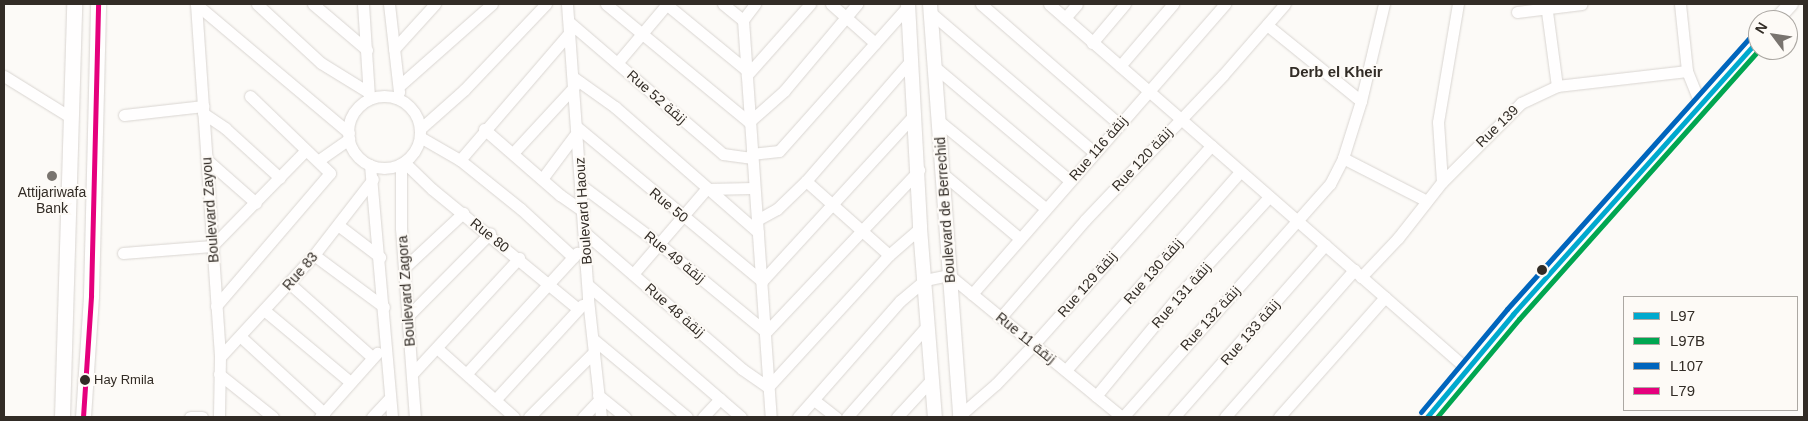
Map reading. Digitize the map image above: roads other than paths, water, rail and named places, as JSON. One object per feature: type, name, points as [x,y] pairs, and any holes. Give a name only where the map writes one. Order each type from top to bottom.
[{"type":"main road","points":[[62,417],[74,4]]},
{"type":"main road","points":[[83,417],[91,295],[98,4]]},
{"type":"street","points":[[196,4],[349,136],[355,152],[370,165],[389,168],[402,163],[417,147],[420,133],[414,111],[399,99],[369,96],[321,63],[257,4]]},
{"type":"street","name":"Boulevard Zayou","points":[[196,4],[220,357],[219,417]]},
{"type":"street","points":[[313,4],[367,50]]},
{"type":"street","points":[[319,160],[349,136],[352,117],[369,96],[363,4]]},
{"type":"street","points":[[389,4],[399,99]]},
{"type":"street","points":[[394,49],[435,4]]},
{"type":"street","points":[[399,86],[492,4]]},
{"type":"street","points":[[420,133],[546,4]]},
{"type":"street","name":"Boulevard Haouz","points":[[567,4],[582,186],[588,300],[601,417]]},
{"type":"street","points":[[606,4],[749,122]]},
{"type":"street","points":[[618,62],[667,4],[746,72]]},
{"type":"street","points":[[723,4],[743,20]]},
{"type":"street","points":[[756,4],[743,20],[752,188],[762,281],[771,417]]},
{"type":"street","points":[[746,72],[810,4]]},
{"type":"street","points":[[831,4],[875,43],[908,5]]},
{"type":"street","points":[[749,122],[784,91],[857,4]]},
{"type":"street","points":[[981,4],[1119,124]]},
{"type":"street","points":[[1048,4],[1466,368]]},
{"type":"street","points":[[1065,18],[1077,4]]},
{"type":"street","points":[[1092,43],[1125,4]]},
{"type":"street","points":[[1120,66],[1173,4]]},
{"type":"street","name":"Rue 116 زنقة","points":[[972,294],[1044,207],[1149,91],[1224,4]]},
{"type":"street","name":"Rue 120 زنقة","points":[[1001,317],[1085,220],[1285,4]]},
{"type":"street","name":"Rue 132 زنقة","points":[[1123,417],[1320,197],[1343,158],[1361,101],[1384,4]]},
{"type":"street","points":[[1442,182],[1438,122],[1458,4]]},
{"type":"street","points":[[1517,12],[1546,6],[1582,4]]},
{"type":"street","points":[[1680,4],[1686,71],[1700,104]]},
{"type":"street","name":"Boulevard de Berrechid","points":[[908,5],[919,170],[920,228],[935,417]]},
{"type":"street","points":[[1546,6],[1557,86]]},
{"type":"street","points":[[930,8],[1094,152]]},
{"type":"street","name":"Boulevard de Berrechid","points":[[930,8],[936,68],[959,417]]},
{"type":"street","points":[[1266,25],[1361,101]]},
{"type":"street","points":[[460,160],[569,27]]},
{"type":"street","name":"Rue 52 زنقة","points":[[569,27],[618,62],[723,154],[751,156],[775,154],[786,144],[875,43]]},
{"type":"street","points":[[1433,415],[1466,368],[1748,51]]},
{"type":"street","points":[[757,226],[806,181],[911,60]]},
{"type":"street","points":[[936,68],[1069,180]]},
{"type":"street","name":"Rue 139","points":[[1225,417],[1513,108],[1557,86],[1686,71]]},
{"type":"street","points":[[4,76],[70,118]]},
{"type":"street","points":[[513,153],[573,82],[615,107],[706,189],[757,226]]},
{"type":"street","points":[[216,306],[323,185],[330,171],[250,96]]},
{"type":"street","points":[[124,115],[203,109],[280,178]]},
{"type":"street","points":[[762,281],[915,114]]},
{"type":"street","points":[[939,121],[1044,207]]},
{"type":"street","points":[[484,129],[542,179],[583,211]]},
{"type":"street","points":[[542,179],[577,129]]},
{"type":"street","name":"Rue 50","points":[[577,129],[762,281]]},
{"type":"street","points":[[420,133],[460,160],[521,209],[573,257]]},
{"type":"street","name":"Rue 129 زنقة","points":[[959,417],[996,384],[1034,344],[1211,146]]},
{"type":"street","points":[[123,253],[212,246],[306,150]]},
{"type":"street","points":[[1343,158],[1427,201]]},
{"type":"street","points":[[207,160],[256,203]]},
{"type":"street","name":"Rue 80","points":[[402,163],[490,233],[577,308]]},
{"type":"street","name":"Boulevard Zagora","points":[[402,163],[404,268],[416,417]]},
{"type":"street","name":"Boulevard Zagora","points":[[370,165],[373,178],[380,257],[392,417]]},
{"type":"street","points":[[766,332],[919,170]]},
{"type":"street","name":"Rue 130 زنقة","points":[[1066,370],[1240,172]]},
{"type":"street","points":[[943,174],[1018,237]]},
{"type":"street","name":"Rue 83","points":[[220,357],[314,255],[373,178]]},
{"type":"street","points":[[806,181],[889,255]]},
{"type":"street","name":"Rue 49 زنقة","points":[[582,186],[658,243],[766,332]]},
{"type":"street","points":[[633,274],[706,189],[752,188]]},
{"type":"street","name":"Rue 131 زنقة","points":[[1096,396],[1182,293],[1269,196]]},
{"type":"street","points":[[404,268],[463,213]]},
{"type":"street","points":[[338,225],[380,257]]},
{"type":"street","points":[[768,387],[889,255],[920,228]]},
{"type":"street","name":"Rue 48 زنقة","points":[[584,232],[742,369],[768,387]]},
{"type":"street","points":[[407,317],[490,233]]},
{"type":"street","name":"Rue 133 زنقة","points":[[1174,417],[1325,245]]},
{"type":"street","points":[[467,373],[548,283],[585,246]]},
{"type":"street","points":[[314,255],[384,307]]},
{"type":"street","points":[[412,374],[438,349],[519,258]]},
{"type":"street","points":[[798,417],[888,315],[925,280],[950,275]]},
{"type":"street","name":"Rue 11 زنقة","points":[[950,275],[1123,417]]},
{"type":"street","points":[[289,283],[372,357]]},
{"type":"street","points":[[588,285],[741,417]]},
{"type":"street","points":[[1279,417],[1385,297]]},
{"type":"street","points":[[496,400],[577,308],[588,300]]},
{"type":"street","points":[[264,310],[350,382]]},
{"type":"street","points":[[847,417],[927,326]]},
{"type":"street","points":[[241,336],[322,415],[372,357],[387,343]]},
{"type":"street","points":[[593,339],[687,417]]},
{"type":"street","points":[[438,349],[514,417]]},
{"type":"street","points":[[529,417],[594,352]]},
{"type":"street","points":[[219,374],[273,417]]},
{"type":"street","points":[[897,417],[931,380]]},
{"type":"street","points":[[372,417],[390,398]]},
{"type":"street","points":[[583,417],[599,398],[625,417]]},
{"type":"street","points":[[703,417],[720,398]]},
{"type":"street","points":[[814,400],[836,417]]},
{"type":"street","points":[[190,417],[202,417]]},
{"type":"place","name":"Attijariwafa Bank","points":[[52,176]]},
{"type":"place","name":"Hay Rmila","points":[[85,380]]},
{"type":"district","name":"Derb el Kheir","points":[[1336,72]]}]
